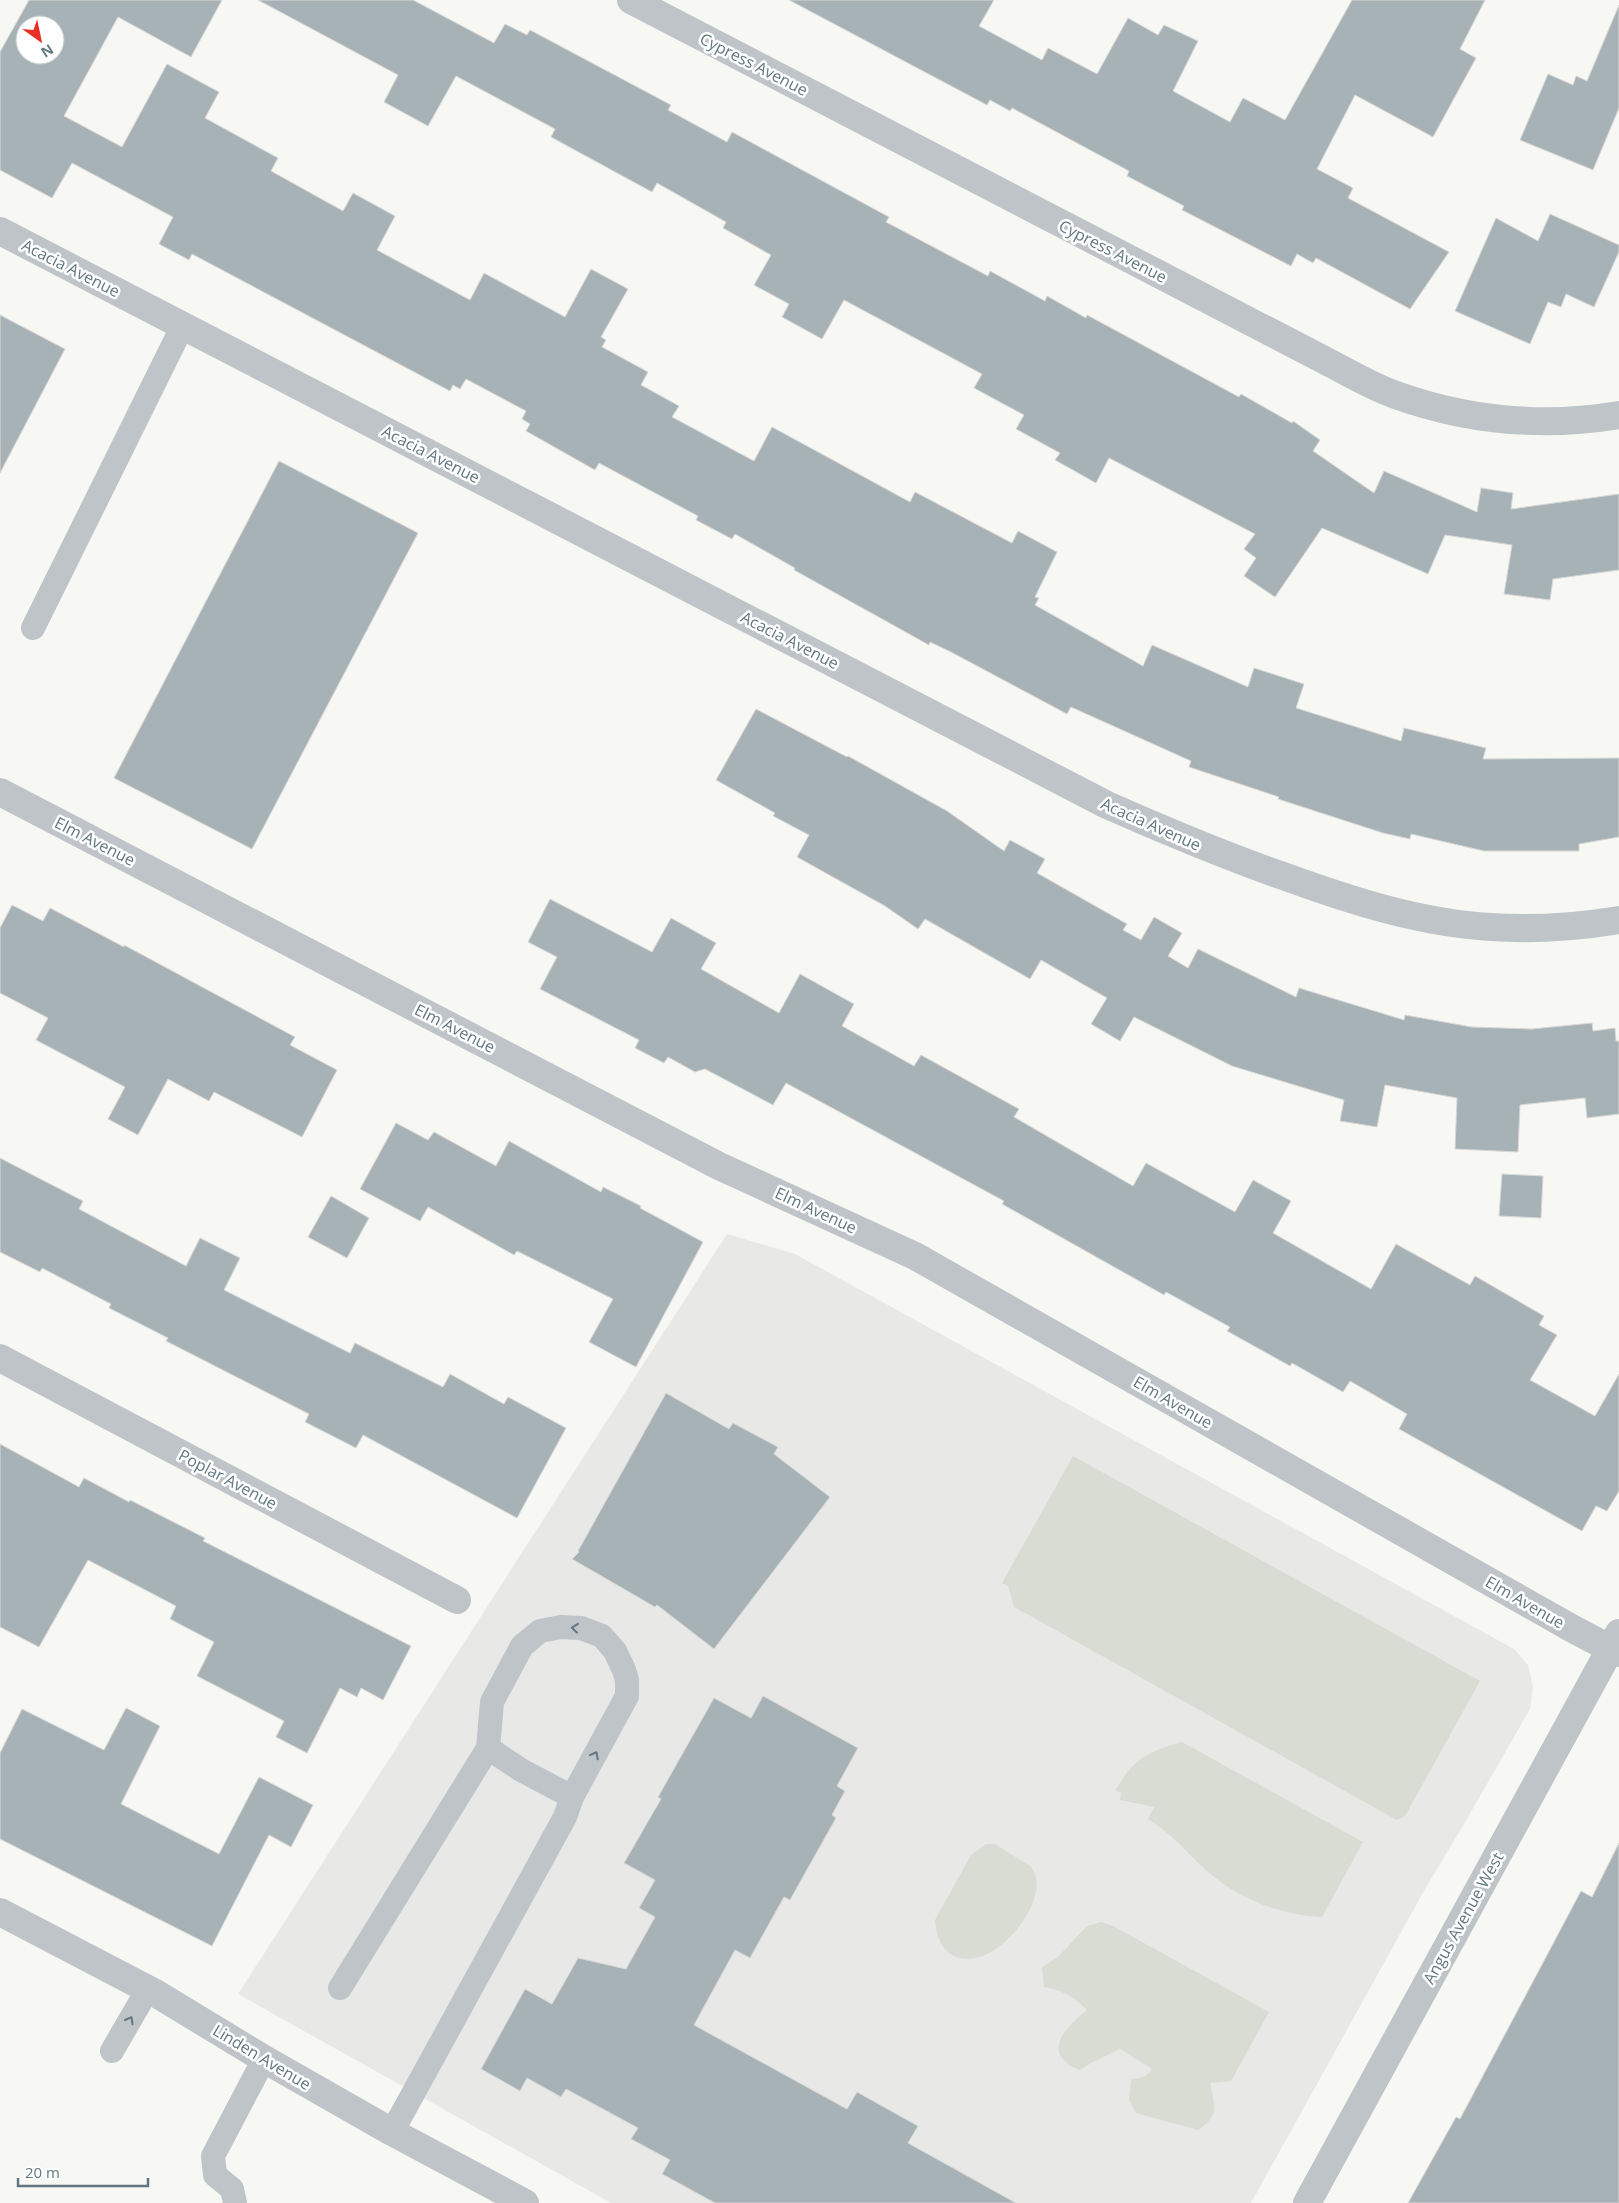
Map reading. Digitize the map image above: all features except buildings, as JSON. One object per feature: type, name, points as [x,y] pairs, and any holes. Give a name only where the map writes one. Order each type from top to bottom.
[{"type":"street","name":"Cypress Avenue","points":[[630,0],[1392,394],[1463,415],[1532,423],[1619,415]]},
{"type":"street","name":"Acacia Avenue","points":[[0,231],[1107,805],[1185,840],[1332,894],[1410,916],[1490,927],[1568,928],[1619,920]]},
{"type":"street","name":"Elm Avenue","points":[[0,792],[720,1166],[915,1256],[1573,1629],[1616,1645]]},
{"type":"street","name":"Poplar Avenue","points":[[0,1358],[457,1600]]},
{"type":"street","name":"Angus Avenue West","points":[[1307,2203],[1616,1645]]},
{"type":"street","name":"Linden Avenue","points":[[0,1912],[148,1988],[264,2059],[392,2132],[525,2203]]},
{"type":"lane","points":[[33,628],[183,325]]},
{"type":"lane","points":[[340,1988],[488,1748],[492,1702],[522,1646],[540,1631],[561,1627],[581,1628],[602,1636],[615,1651],[624,1670],[627,1680],[627,1696],[572,1797],[565,1818],[392,2132]]},
{"type":"lane","points":[[488,1748],[520,1770],[572,1797]]},
{"type":"lane","points":[[112,2051],[148,1988]]},
{"type":"lane","points":[[235,2203],[232,2189],[215,2175],[213,2156],[264,2059]]},
{"type":"shaded area","points":[[727,1234],[795,1254],[1514,1649],[1528,1665],[1533,1687],[1530,1709],[1425,1889],[1251,2203],[611,2203],[238,1994]]},
{"type":"shaded area","points":[[1073,1456],[1480,1681],[1405,1816],[1397,1820],[1014,1607],[1008,1586],[1002,1583]]},
{"type":"shaded area","points":[[1182,1742],[1363,1842],[1322,1917],[1306,1916],[1275,1909],[1260,1904],[1232,1889],[1206,1870],[1165,1831],[1148,1819],[1154,1807],[1120,1800],[1121,1793],[1116,1790],[1122,1779],[1135,1764],[1151,1753]]},
{"type":"shaded area","points":[[986,1844],[995,1844],[1030,1866],[1036,1879],[1035,1895],[1029,1912],[1018,1929],[1003,1943],[987,1954],[970,1959],[954,1956],[942,1945],[936,1931],[935,1920],[971,1855]]},
{"type":"shaded area","points":[[1101,1922],[1113,1926],[1269,2012],[1231,2081],[1210,2083],[1214,2105],[1213,2115],[1198,2130],[1136,2113],[1129,2100],[1131,2079],[1143,2077],[1152,2069],[1120,2049],[1080,2070],[1069,2065],[1060,2055],[1060,2041],[1064,2033],[1087,2010],[1068,1995],[1044,1987],[1042,1967],[1058,1957],[1087,1926]]}]
